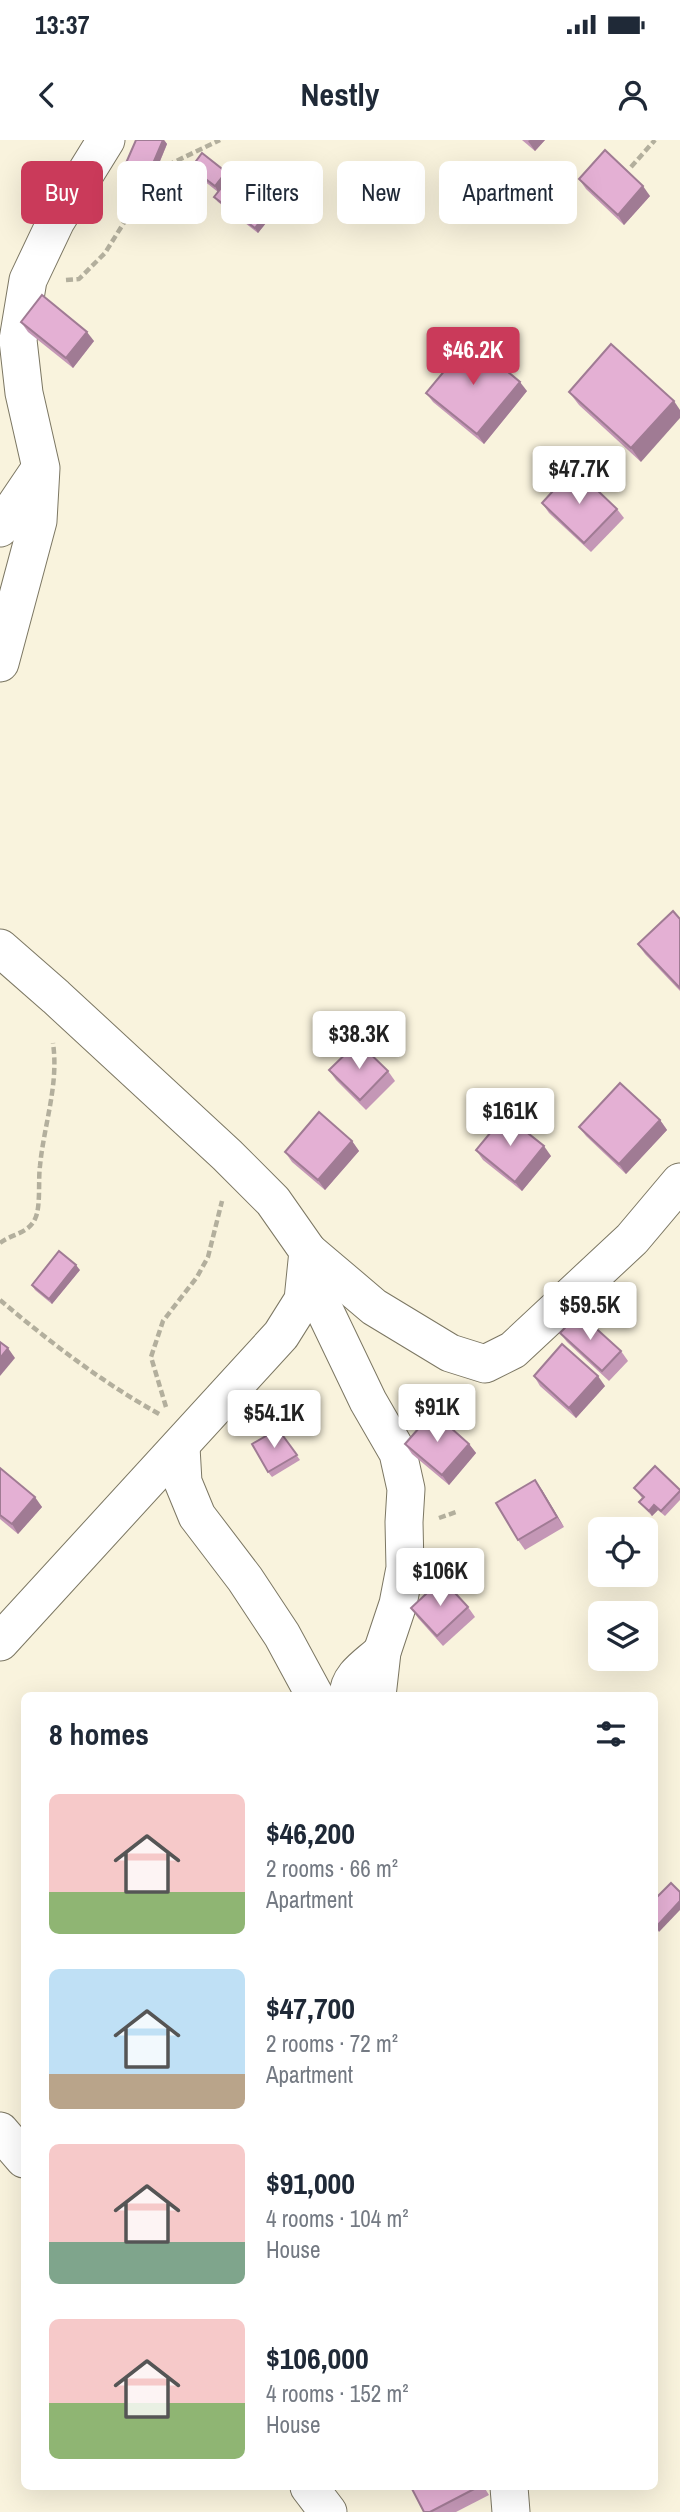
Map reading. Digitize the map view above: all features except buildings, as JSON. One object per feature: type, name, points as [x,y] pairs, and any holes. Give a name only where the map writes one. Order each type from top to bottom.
[{"type":"street","points":[[0,663],[38,521],[41,468],[24,393],[19,340],[28,280],[56,221],[106,140]]},
{"type":"street","points":[[0,528],[41,468]]},
{"type":"street","points":[[0,948],[227,1155],[272,1201],[308,1251],[374,1307],[450,1353],[485,1364],[513,1350],[632,1239],[680,1182]]},
{"type":"street","points":[[0,1642],[281,1335],[303,1300],[308,1251]]},
{"type":"street","points":[[308,1251],[323,1307],[368,1401],[398,1453],[406,1489],[405,1568],[398,1604],[382,1652],[377,1692]]},
{"type":"street","points":[[181,1447],[183,1482],[197,1516],[245,1579],[312,1692]]},
{"type":"street","points":[[348,1692],[348,1686],[355,1676],[382,1652]]},
{"type":"street","points":[[0,2131],[21,2156]]},
{"type":"street","points":[[311,2490],[328,2512]]},
{"type":"street","points":[[509,2490],[511,2512]]},
{"type":"path","points":[[28,280],[79,279],[105,253],[135,205],[170,164],[220,140]]},
{"type":"path","points":[[631,167],[655,140]]},
{"type":"path","points":[[0,1242],[25,1231],[36,1217],[45,1128],[56,1065],[52,1032],[56,997]]},
{"type":"path","points":[[0,1300],[62,1351],[124,1394],[169,1419],[151,1357],[163,1321],[197,1278],[208,1257],[222,1202],[227,1155]]}]
